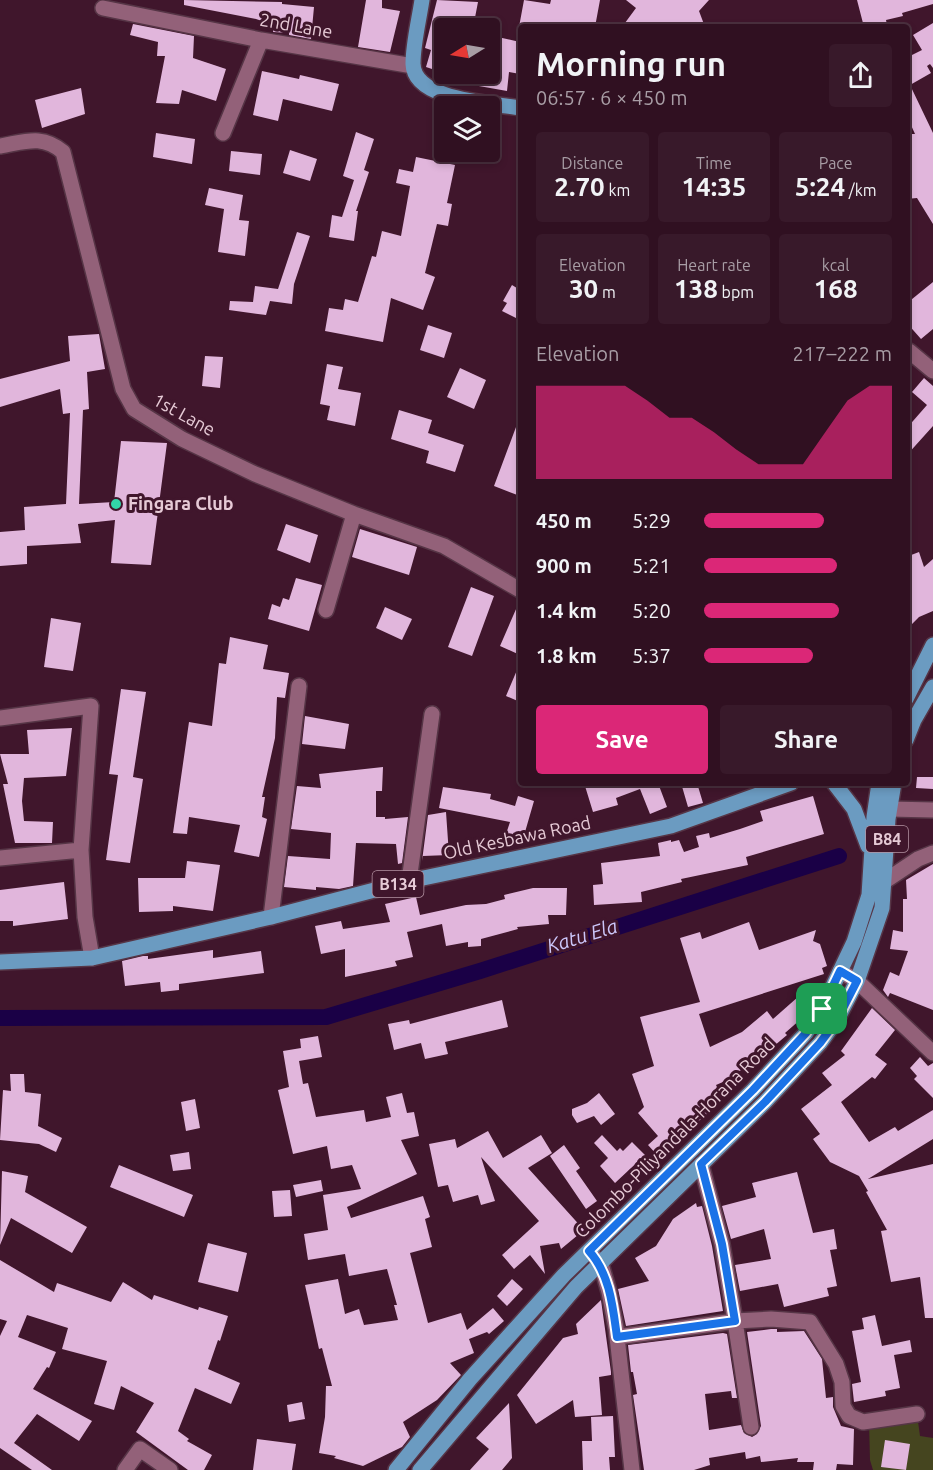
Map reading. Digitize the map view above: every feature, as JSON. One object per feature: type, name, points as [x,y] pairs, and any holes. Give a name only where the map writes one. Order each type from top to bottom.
[{"type":"main road","points":[[422,0],[413,66],[421,84],[437,93],[518,108]]},
{"type":"main road","points":[[910,690],[933,645]]},
{"type":"main road","points":[[910,730],[933,687]]},
{"type":"main road","name":"Old Kesbawa Road","points":[[0,962],[92,958],[271,917],[409,881],[671,826],[783,786]]},
{"type":"main road","points":[[836,786],[854,809],[871,858]]},
{"type":"main road","name":"Colombo-Piliyandala-Horana Road","points":[[396,1470],[470,1379],[564,1275],[753,1090],[799,1041],[822,1009],[854,942],[869,895],[879,786]]},
{"type":"main road","name":"Colombo-Piliyandala-Horana Road","points":[[420,1470],[576,1287],[765,1102],[820,1043],[837,1020],[857,981],[878,922],[885,881],[894,786]]},
{"type":"street","name":"2nd Lane","points":[[102,8],[261,40],[413,66]]},
{"type":"street","points":[[223,133],[261,40]]},
{"type":"street","name":"1st Lane","points":[[0,146],[42,140],[54,144],[63,152],[123,389],[134,409],[182,439],[224,459],[354,514],[444,546],[518,589]]},
{"type":"street","points":[[910,352],[933,371]]},
{"type":"street","points":[[326,610],[354,514]]},
{"type":"street","points":[[271,917],[299,686]]},
{"type":"street","points":[[0,718],[91,706],[81,850],[85,916],[92,958]]},
{"type":"street","points":[[409,881],[432,714]]},
{"type":"street","points":[[890,809],[933,810]]},
{"type":"street","points":[[0,858],[81,850]]},
{"type":"street","points":[[885,881],[918,859],[933,853]]},
{"type":"street","points":[[840,971],[857,981],[933,1053]]},
{"type":"street","points":[[701,1164],[722,1244],[751,1427]]},
{"type":"street","points":[[589,1251],[601,1264],[609,1292],[617,1337],[632,1470]]},
{"type":"street","points":[[617,1337],[735,1321],[771,1319],[810,1322],[836,1364],[842,1382],[843,1406],[849,1416],[862,1422],[917,1414]]},
{"type":"street","points":[[125,1470],[140,1449],[170,1470]]},
{"type":"shaded area","points":[[917,1414],[920,1436],[933,1438],[933,1470],[873,1470],[870,1460],[869,1421]]},
{"type":"building","points":[[184,0],[282,2],[282,4],[314,7],[311,39],[289,35],[289,33],[273,32],[274,25],[256,19],[184,5]]},
{"type":"building","points":[[366,0],[382,0],[382,8],[400,11],[390,52],[358,47]]},
{"type":"building","points":[[437,0],[478,2],[475,18],[434,18],[434,70],[426,67],[431,50],[425,48]]},
{"type":"building","points":[[524,0],[550,4],[551,0],[600,0],[596,24],[520,24]]},
{"type":"building","points":[[626,0],[709,0],[699,11],[704,24],[624,24],[636,8]]},
{"type":"building","points":[[857,0],[933,0],[933,4],[886,20],[887,24],[863,24]]},
{"type":"building","points":[[933,23],[933,68],[930,64],[927,66],[931,73],[910,85],[910,56],[922,50],[913,35]]},
{"type":"building","points":[[133,24],[194,36],[193,58],[226,69],[216,101],[182,90],[179,104],[156,103],[165,56],[157,56],[158,42],[130,35]]},
{"type":"building","points":[[500,37],[518,42],[518,74],[509,72],[507,91],[468,84],[500,84]]},
{"type":"building","points":[[262,71],[299,79],[300,75],[339,84],[332,111],[283,99],[278,121],[253,115]]},
{"type":"building","points":[[910,85],[933,133],[933,224],[917,198],[910,199],[910,134],[915,134],[910,123]]},
{"type":"building","points":[[81,88],[85,114],[42,128],[35,100]]},
{"type":"building","points":[[356,132],[374,139],[364,170],[369,172],[356,211],[358,211],[354,241],[329,237],[332,215],[342,217],[354,180],[343,176]]},
{"type":"building","points":[[156,133],[195,139],[192,164],[153,157]]},
{"type":"building","points":[[290,150],[317,159],[310,181],[283,173]]},
{"type":"building","points":[[231,151],[262,154],[260,175],[229,171]]},
{"type":"building","points":[[416,157],[455,165],[447,203],[452,204],[448,226],[437,224],[425,273],[435,277],[423,310],[391,298],[383,342],[325,331],[329,308],[343,310],[345,299],[358,302],[372,256],[376,257],[382,231],[401,236],[410,186],[396,183],[399,169],[413,172]]},
{"type":"building","points":[[209,188],[243,195],[239,220],[249,221],[245,256],[218,252],[224,209],[205,205]]},
{"type":"building","points":[[297,232],[310,236],[294,284],[292,304],[270,301],[266,315],[229,310],[230,301],[253,302],[255,286],[278,289]]},
{"type":"building","points":[[933,282],[933,329],[921,339],[910,327],[910,301]]},
{"type":"building","points":[[512,285],[518,289],[518,319],[502,311],[507,303],[503,301]]},
{"type":"building","points":[[428,325],[452,333],[444,358],[420,350]]},
{"type":"building","name":"Fingara Club","points":[[99,334],[105,369],[87,372],[89,409],[83,410],[79,504],[114,502],[121,441],[167,443],[151,565],[111,563],[115,520],[78,524],[81,543],[27,546],[27,564],[0,566],[0,532],[25,530],[24,507],[66,504],[70,413],[63,414],[60,389],[0,407],[0,379],[70,361],[68,336]]},
{"type":"building","points":[[205,356],[223,357],[220,388],[202,386]]},
{"type":"building","points":[[327,364],[343,367],[338,389],[361,393],[355,426],[327,420],[330,406],[320,404]]},
{"type":"building","points":[[460,368],[486,380],[474,409],[447,397]]},
{"type":"building","points":[[924,378],[933,386],[933,426],[910,452],[910,424],[927,405],[912,392]]},
{"type":"building","points":[[399,410],[432,420],[428,433],[464,445],[455,472],[426,463],[429,451],[391,439]]},
{"type":"building","points":[[518,422],[518,495],[494,486]]},
{"type":"building","points":[[286,524],[318,535],[310,563],[277,550]]},
{"type":"building","points":[[360,529],[417,547],[409,575],[352,557]]},
{"type":"building","points":[[919,552],[924,567],[933,559],[933,611],[919,617],[910,626],[910,555]]},
{"type":"building","points":[[296,578],[322,585],[309,631],[268,619],[272,604],[280,607],[283,598],[289,600]]},
{"type":"building","points":[[471,587],[494,596],[472,656],[448,647]]},
{"type":"building","points":[[518,605],[518,654],[500,646]]},
{"type":"building","points":[[385,607],[412,619],[402,640],[376,628]]},
{"type":"building","points":[[51,618],[81,623],[73,671],[44,667]]},
{"type":"building","points":[[230,637],[268,645],[263,669],[289,673],[285,698],[277,697],[275,738],[262,797],[265,797],[262,817],[267,819],[259,857],[234,852],[240,825],[189,817],[187,834],[173,833],[189,722],[212,726],[219,663],[226,664]]},
{"type":"building","points":[[518,668],[518,701],[506,696]]},
{"type":"building","points":[[121,689],[146,692],[133,777],[143,779],[130,863],[106,860],[118,775],[109,774]]},
{"type":"building","points":[[305,716],[349,724],[345,749],[302,744]]},
{"type":"building","points":[[72,728],[66,776],[24,778],[22,801],[24,821],[53,822],[52,843],[15,843],[3,784],[8,784],[0,754],[29,754],[27,730]]},
{"type":"building","points":[[383,767],[382,791],[376,791],[376,817],[385,817],[385,819],[408,817],[402,863],[398,864],[396,844],[356,843],[353,886],[339,889],[316,887],[316,890],[284,887],[288,856],[330,859],[331,833],[291,829],[297,786],[321,788],[319,774]]},
{"type":"building","points":[[917,777],[933,777],[933,789],[916,788]]},
{"type":"building","points":[[585,786],[659,786],[667,807],[650,814],[640,789],[616,798],[618,805],[593,812]]},
{"type":"building","points":[[682,786],[698,786],[703,803],[688,807]]},
{"type":"building","points":[[443,787],[491,794],[490,799],[515,806],[518,796],[534,801],[523,839],[506,834],[510,822],[439,808]]},
{"type":"building","points":[[813,796],[824,834],[746,857],[748,865],[681,879],[682,882],[641,892],[642,902],[594,905],[593,885],[603,884],[601,863],[660,856],[658,843],[671,840],[671,842],[679,840],[684,852],[699,847],[696,836],[709,833],[710,838],[740,829],[763,821],[760,811]]},
{"type":"building","points":[[446,812],[449,855],[423,856],[422,861],[428,815]]},
{"type":"building","points":[[187,861],[220,865],[213,911],[173,906],[173,911],[139,912],[138,878],[185,878]]},
{"type":"building","points":[[933,864],[933,1010],[890,993],[888,997],[883,990],[890,972],[899,976],[908,951],[890,949],[893,930],[903,932],[903,899],[907,899],[906,880]]},
{"type":"building","points":[[64,882],[68,919],[13,926],[13,921],[0,921],[0,890]]},
{"type":"building","points":[[533,888],[567,888],[566,915],[548,915],[549,924],[517,927],[518,929],[481,939],[481,946],[468,947],[468,942],[446,946],[442,924],[407,932],[413,957],[395,961],[397,966],[345,977],[345,949],[321,954],[315,926],[341,921],[343,929],[390,922],[385,904],[416,897],[420,915],[466,905],[486,904],[505,899],[504,895]]},
{"type":"building","points":[[749,922],[759,950],[816,930],[813,941],[820,944],[827,966],[822,968],[824,974],[699,1014],[710,1047],[742,1032],[767,1011],[773,1019],[807,989],[814,998],[798,1016],[801,1019],[785,1033],[787,1035],[774,1046],[775,1048],[757,1063],[737,1072],[739,1075],[716,1085],[723,1100],[658,1156],[648,1145],[658,1136],[638,1113],[644,1107],[632,1074],[654,1066],[640,1017],[700,1002],[680,938],[700,932],[702,939]]},
{"type":"building","points":[[213,950],[213,958],[261,951],[264,973],[179,984],[179,990],[161,992],[160,982],[125,986],[122,961],[143,956],[148,956],[148,959]]},
{"type":"building","points":[[502,1000],[508,1027],[445,1042],[448,1054],[425,1059],[421,1043],[394,1050],[388,1024],[409,1020],[410,1024]]},
{"type":"building","points":[[872,1008],[895,1030],[875,1055],[887,1064],[875,1079],[872,1077],[841,1102],[869,1142],[895,1127],[898,1131],[933,1110],[933,1139],[868,1179],[933,1164],[933,1318],[925,1318],[920,1277],[891,1282],[881,1231],[887,1230],[866,1192],[868,1191],[859,1176],[830,1162],[813,1139],[820,1134],[801,1109],[832,1085],[822,1073],[845,1055],[841,1051]]},
{"type":"building","points":[[318,1036],[322,1057],[299,1061],[303,1084],[308,1083],[316,1117],[364,1110],[366,1122],[391,1117],[386,1097],[402,1093],[407,1113],[414,1112],[419,1136],[401,1140],[417,1174],[347,1207],[351,1218],[423,1196],[430,1217],[425,1219],[432,1247],[410,1253],[428,1323],[461,1313],[467,1330],[493,1308],[504,1321],[489,1334],[487,1332],[469,1339],[474,1353],[450,1363],[461,1375],[437,1400],[403,1422],[410,1437],[402,1447],[363,1466],[334,1458],[336,1456],[319,1453],[325,1417],[326,1386],[332,1386],[322,1348],[319,1349],[305,1285],[338,1279],[345,1314],[359,1309],[364,1325],[398,1320],[394,1305],[397,1305],[387,1269],[349,1276],[345,1254],[308,1260],[304,1234],[328,1230],[323,1195],[361,1189],[352,1165],[331,1169],[327,1146],[293,1154],[278,1090],[289,1087],[283,1051],[301,1048],[300,1039]]},
{"type":"building","points":[[920,1057],[928,1066],[933,1063],[933,1098],[914,1079],[917,1076],[910,1068]]},
{"type":"building","points":[[10,1074],[24,1074],[25,1092],[41,1094],[38,1126],[62,1138],[56,1152],[39,1144],[0,1140],[3,1090],[11,1091]]},
{"type":"building","points":[[599,1093],[615,1114],[601,1125],[594,1116],[577,1123],[572,1115],[572,1109],[587,1103]]},
{"type":"building","points":[[195,1099],[200,1128],[186,1131],[181,1102]]},
{"type":"building","points":[[488,1131],[503,1158],[541,1135],[552,1153],[528,1168],[584,1230],[561,1249],[559,1243],[540,1246],[545,1274],[530,1255],[514,1269],[502,1255],[539,1221],[481,1157],[495,1201],[481,1205],[478,1195],[453,1202],[448,1185],[438,1187],[429,1144],[455,1139],[457,1148]]},
{"type":"building","points":[[602,1135],[617,1151],[620,1148],[623,1151],[632,1142],[645,1155],[615,1183],[600,1166],[608,1158],[594,1143]]},
{"type":"building","points":[[564,1145],[580,1168],[576,1171],[597,1201],[586,1209],[550,1156]]},
{"type":"building","points":[[189,1152],[191,1169],[173,1171],[170,1155]]},
{"type":"building","points":[[119,1165],[193,1195],[184,1217],[110,1187]]},
{"type":"building","points":[[2,1171],[28,1176],[25,1192],[87,1227],[72,1253],[11,1218],[0,1245]]},
{"type":"building","points":[[797,1172],[813,1233],[834,1229],[837,1249],[830,1250],[837,1286],[827,1288],[829,1296],[784,1307],[778,1284],[740,1291],[735,1265],[771,1259],[764,1229],[731,1239],[722,1206],[756,1197],[752,1183]]},
{"type":"building","points":[[321,1180],[323,1191],[296,1197],[293,1185]]},
{"type":"building","points":[[290,1190],[292,1216],[274,1217],[272,1191]]},
{"type":"building","points":[[696,1203],[697,1207],[702,1206],[712,1246],[723,1311],[626,1326],[618,1289],[649,1281],[635,1258],[656,1246],[673,1219]]},
{"type":"building","points":[[208,1243],[247,1253],[238,1292],[198,1282]]},
{"type":"building","points":[[0,1260],[54,1292],[57,1283],[111,1302],[123,1282],[152,1300],[154,1295],[198,1310],[199,1307],[228,1316],[208,1369],[240,1383],[231,1404],[195,1388],[178,1431],[189,1439],[187,1441],[212,1455],[204,1470],[188,1470],[136,1432],[154,1403],[121,1386],[114,1410],[94,1404],[107,1361],[62,1349],[68,1328],[27,1315],[18,1337],[56,1352],[49,1368],[47,1367],[33,1389],[92,1421],[79,1441],[37,1414],[14,1443],[52,1470],[32,1470],[0,1448],[0,1336],[7,1321],[0,1319]]},
{"type":"building","points":[[512,1279],[523,1289],[507,1306],[497,1296]]},
{"type":"building","points":[[601,1300],[611,1372],[611,1375],[599,1377],[602,1415],[575,1417],[573,1400],[536,1424],[517,1395],[563,1338],[578,1334],[576,1324]]},
{"type":"building","points":[[875,1315],[882,1346],[910,1340],[912,1352],[894,1355],[900,1388],[885,1391],[886,1396],[854,1402],[852,1384],[861,1382],[852,1331],[864,1329],[862,1318]]},
{"type":"building","points":[[777,1329],[777,1332],[804,1331],[822,1359],[826,1398],[833,1397],[833,1407],[841,1426],[854,1429],[853,1465],[837,1464],[836,1470],[813,1470],[814,1462],[797,1462],[798,1458],[761,1462],[760,1456],[746,1459],[745,1452],[709,1458],[710,1465],[694,1470],[644,1470],[633,1395],[637,1394],[633,1372],[631,1372],[628,1345],[727,1334],[737,1398],[732,1398],[731,1391],[705,1394],[709,1430],[741,1425],[744,1433],[752,1437],[757,1434],[761,1426],[747,1332]]},
{"type":"building","points":[[302,1402],[305,1419],[289,1422],[287,1405]]},
{"type":"building","points":[[509,1403],[512,1458],[502,1470],[470,1470],[489,1449],[476,1438]]},
{"type":"building","points":[[613,1416],[615,1457],[609,1457],[610,1470],[583,1470],[582,1441],[592,1441],[591,1417]]},
{"type":"building","points":[[257,1439],[296,1444],[292,1470],[253,1470]]},
{"type":"building","points":[[885,1440],[910,1444],[906,1470],[881,1467]]},
{"type":"waterway","name":"Katu Ela","points":[[0,1018],[326,1017],[480,971],[839,856]]},
{"type":"place","name":"Fingara Club","points":[[116,504]]},
{"type":"route","points":[[840,971],[857,981],[837,1020],[820,1043],[765,1102],[701,1164],[722,1244],[735,1321],[617,1337],[609,1292],[601,1264],[589,1251],[753,1090],[806,1033],[822,1009],[840,971]]}]
